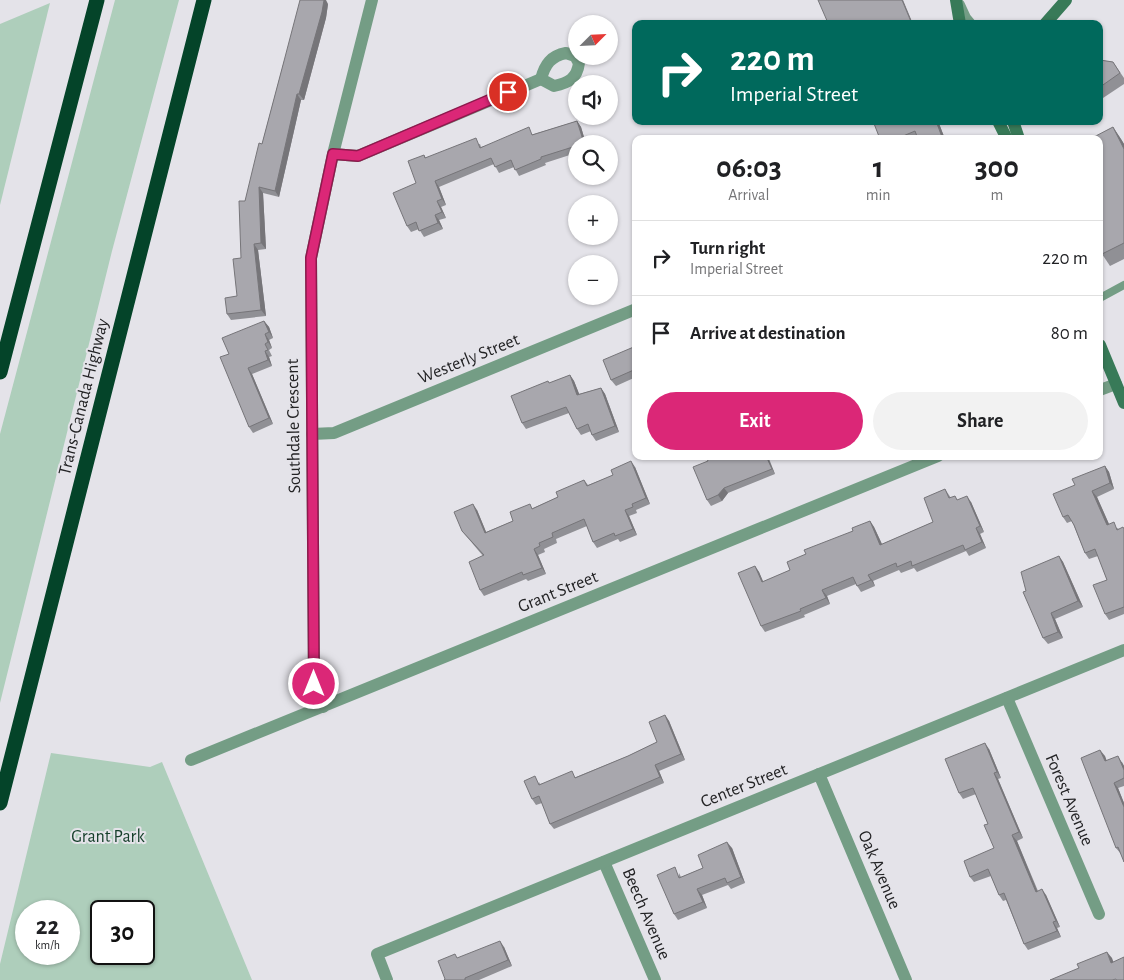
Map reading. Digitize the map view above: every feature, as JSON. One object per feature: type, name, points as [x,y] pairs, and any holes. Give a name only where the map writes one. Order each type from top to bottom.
[{"type":"highway","points":[[0,372],[97,0]]},
{"type":"highway","name":"Trans-Canada Highway","points":[[0,803],[204,0]]},
{"type":"main road","points":[[957,0],[960,20]]},
{"type":"main road","points":[[1048,20],[1066,0]]},
{"type":"main road","points":[[1103,352],[1124,403]]},
{"type":"street","name":"Southdale Crescent","points":[[323,707],[314,684],[311,258],[333,154],[372,0]]},
{"type":"street","points":[[957,0],[967,20]]},
{"type":"street","points":[[333,154],[358,156],[541,79]]},
{"type":"street","name":"Westerly Street","points":[[312,434],[334,433],[632,311]]},
{"type":"street","points":[[1103,389],[1116,384]]},
{"type":"street","name":"Grant Street","points":[[191,760],[928,460]]},
{"type":"street","name":"Center Street","points":[[387,980],[377,954],[1124,650]]},
{"type":"street","name":"Forest Avenue","points":[[1007,698],[1099,914]]},
{"type":"street","name":"Oak Avenue","points":[[819,774],[906,980]]},
{"type":"street","name":"Beech Avenue","points":[[604,862],[655,980]]},
{"type":"lane","points":[[1103,296],[1124,285]]},
{"type":"green space","points":[[115,0],[179,0],[112,251],[0,703],[0,434]]},
{"type":"green space","points":[[50,3],[0,205],[0,24]]},
{"type":"green space","name":"Grant Park","points":[[51,753],[150,767],[162,762],[252,980],[0,980],[0,964],[15,902],[15,965],[80,965],[80,900],[15,900]]},
{"type":"building","points":[[300,0],[324,0],[299,94],[297,94],[275,191],[259,187],[261,243],[254,244],[261,310],[227,314],[225,298],[237,296],[233,259],[241,258],[239,201],[245,201],[259,143],[262,144]]},
{"type":"building","points":[[818,0],[902,0],[910,20],[827,20]]},
{"type":"building","points":[[1103,60],[1113,62],[1120,73],[1103,85]]},
{"type":"building","points":[[568,124],[578,125],[581,135],[568,135],[568,149],[541,157],[541,159],[515,170],[511,160],[495,167],[491,158],[435,181],[442,199],[437,201],[442,212],[435,215],[438,223],[419,231],[416,222],[407,226],[393,193],[416,183],[408,161],[424,155],[425,158],[476,138],[480,148],[529,127],[532,135]]},
{"type":"building","points":[[875,125],[938,125],[941,135],[916,135],[915,131],[906,135],[878,135]]},
{"type":"building","points":[[1113,127],[1124,149],[1124,243],[1103,254],[1103,135],[1098,135]]},
{"type":"building","points":[[264,321],[269,332],[265,334],[268,342],[265,344],[268,350],[265,351],[268,360],[248,368],[269,418],[249,427],[220,357],[229,354],[222,338]]},
{"type":"building","points":[[632,348],[632,371],[611,380],[603,360]]},
{"type":"building","points":[[570,375],[577,395],[601,388],[615,426],[592,435],[588,424],[577,429],[566,407],[522,423],[511,396],[548,381],[549,383]]},
{"type":"building","points":[[768,460],[772,469],[724,488],[718,495],[707,500],[693,467],[708,461]]},
{"type":"building","points":[[631,461],[646,498],[632,504],[633,507],[625,510],[633,529],[615,536],[614,533],[593,542],[584,519],[552,533],[553,537],[539,543],[540,546],[534,549],[542,568],[523,575],[522,572],[480,590],[469,562],[484,555],[462,531],[454,512],[473,504],[485,533],[513,521],[510,512],[530,504],[532,509],[558,497],[556,492],[584,480],[587,486],[613,475],[611,470]]},
{"type":"building","points":[[1105,466],[1110,483],[1092,491],[1107,525],[1114,522],[1117,530],[1123,527],[1124,529],[1124,607],[1105,614],[1093,585],[1107,580],[1095,549],[1085,553],[1074,525],[1068,515],[1063,517],[1053,494],[1075,485],[1072,479]]},
{"type":"building","points":[[945,489],[949,498],[955,496],[957,500],[967,496],[980,526],[976,528],[982,542],[965,550],[963,545],[912,566],[911,561],[897,567],[896,563],[868,575],[871,580],[857,586],[853,577],[822,590],[826,598],[800,609],[801,611],[761,626],[738,573],[755,566],[762,582],[790,570],[787,562],[806,554],[804,550],[853,531],[852,528],[870,521],[880,545],[933,522],[924,498]]},
{"type":"building","points":[[1059,556],[1078,601],[1051,613],[1058,632],[1043,638],[1023,592],[1026,591],[1021,572]]},
{"type":"building","points":[[665,715],[681,754],[655,765],[660,777],[550,824],[539,796],[532,799],[524,781],[535,776],[539,785],[572,771],[575,778],[628,756],[657,742],[649,722]]},
{"type":"building","points":[[985,743],[997,772],[994,773],[1019,832],[1012,835],[1036,892],[1042,889],[1056,921],[1053,922],[1057,931],[1024,944],[1004,893],[999,895],[988,869],[970,877],[964,861],[994,848],[984,825],[988,824],[973,788],[959,793],[945,759]]},
{"type":"building","points":[[1100,750],[1105,761],[1118,756],[1124,770],[1124,778],[1114,783],[1124,807],[1124,862],[1118,847],[1116,848],[1081,758]]},
{"type":"building","points":[[727,842],[741,877],[727,883],[725,878],[697,889],[703,902],[674,914],[657,875],[675,867],[679,878],[703,868],[698,855]]},
{"type":"building","points":[[500,941],[508,960],[465,978],[465,980],[444,980],[438,961],[455,954],[457,958]]},
{"type":"building","points":[[1107,952],[1111,963],[1124,957],[1124,980],[1050,980],[1079,968],[1077,964]]},
{"type":"route","points":[[314,684],[311,258],[333,154],[358,156],[508,92]]}]
